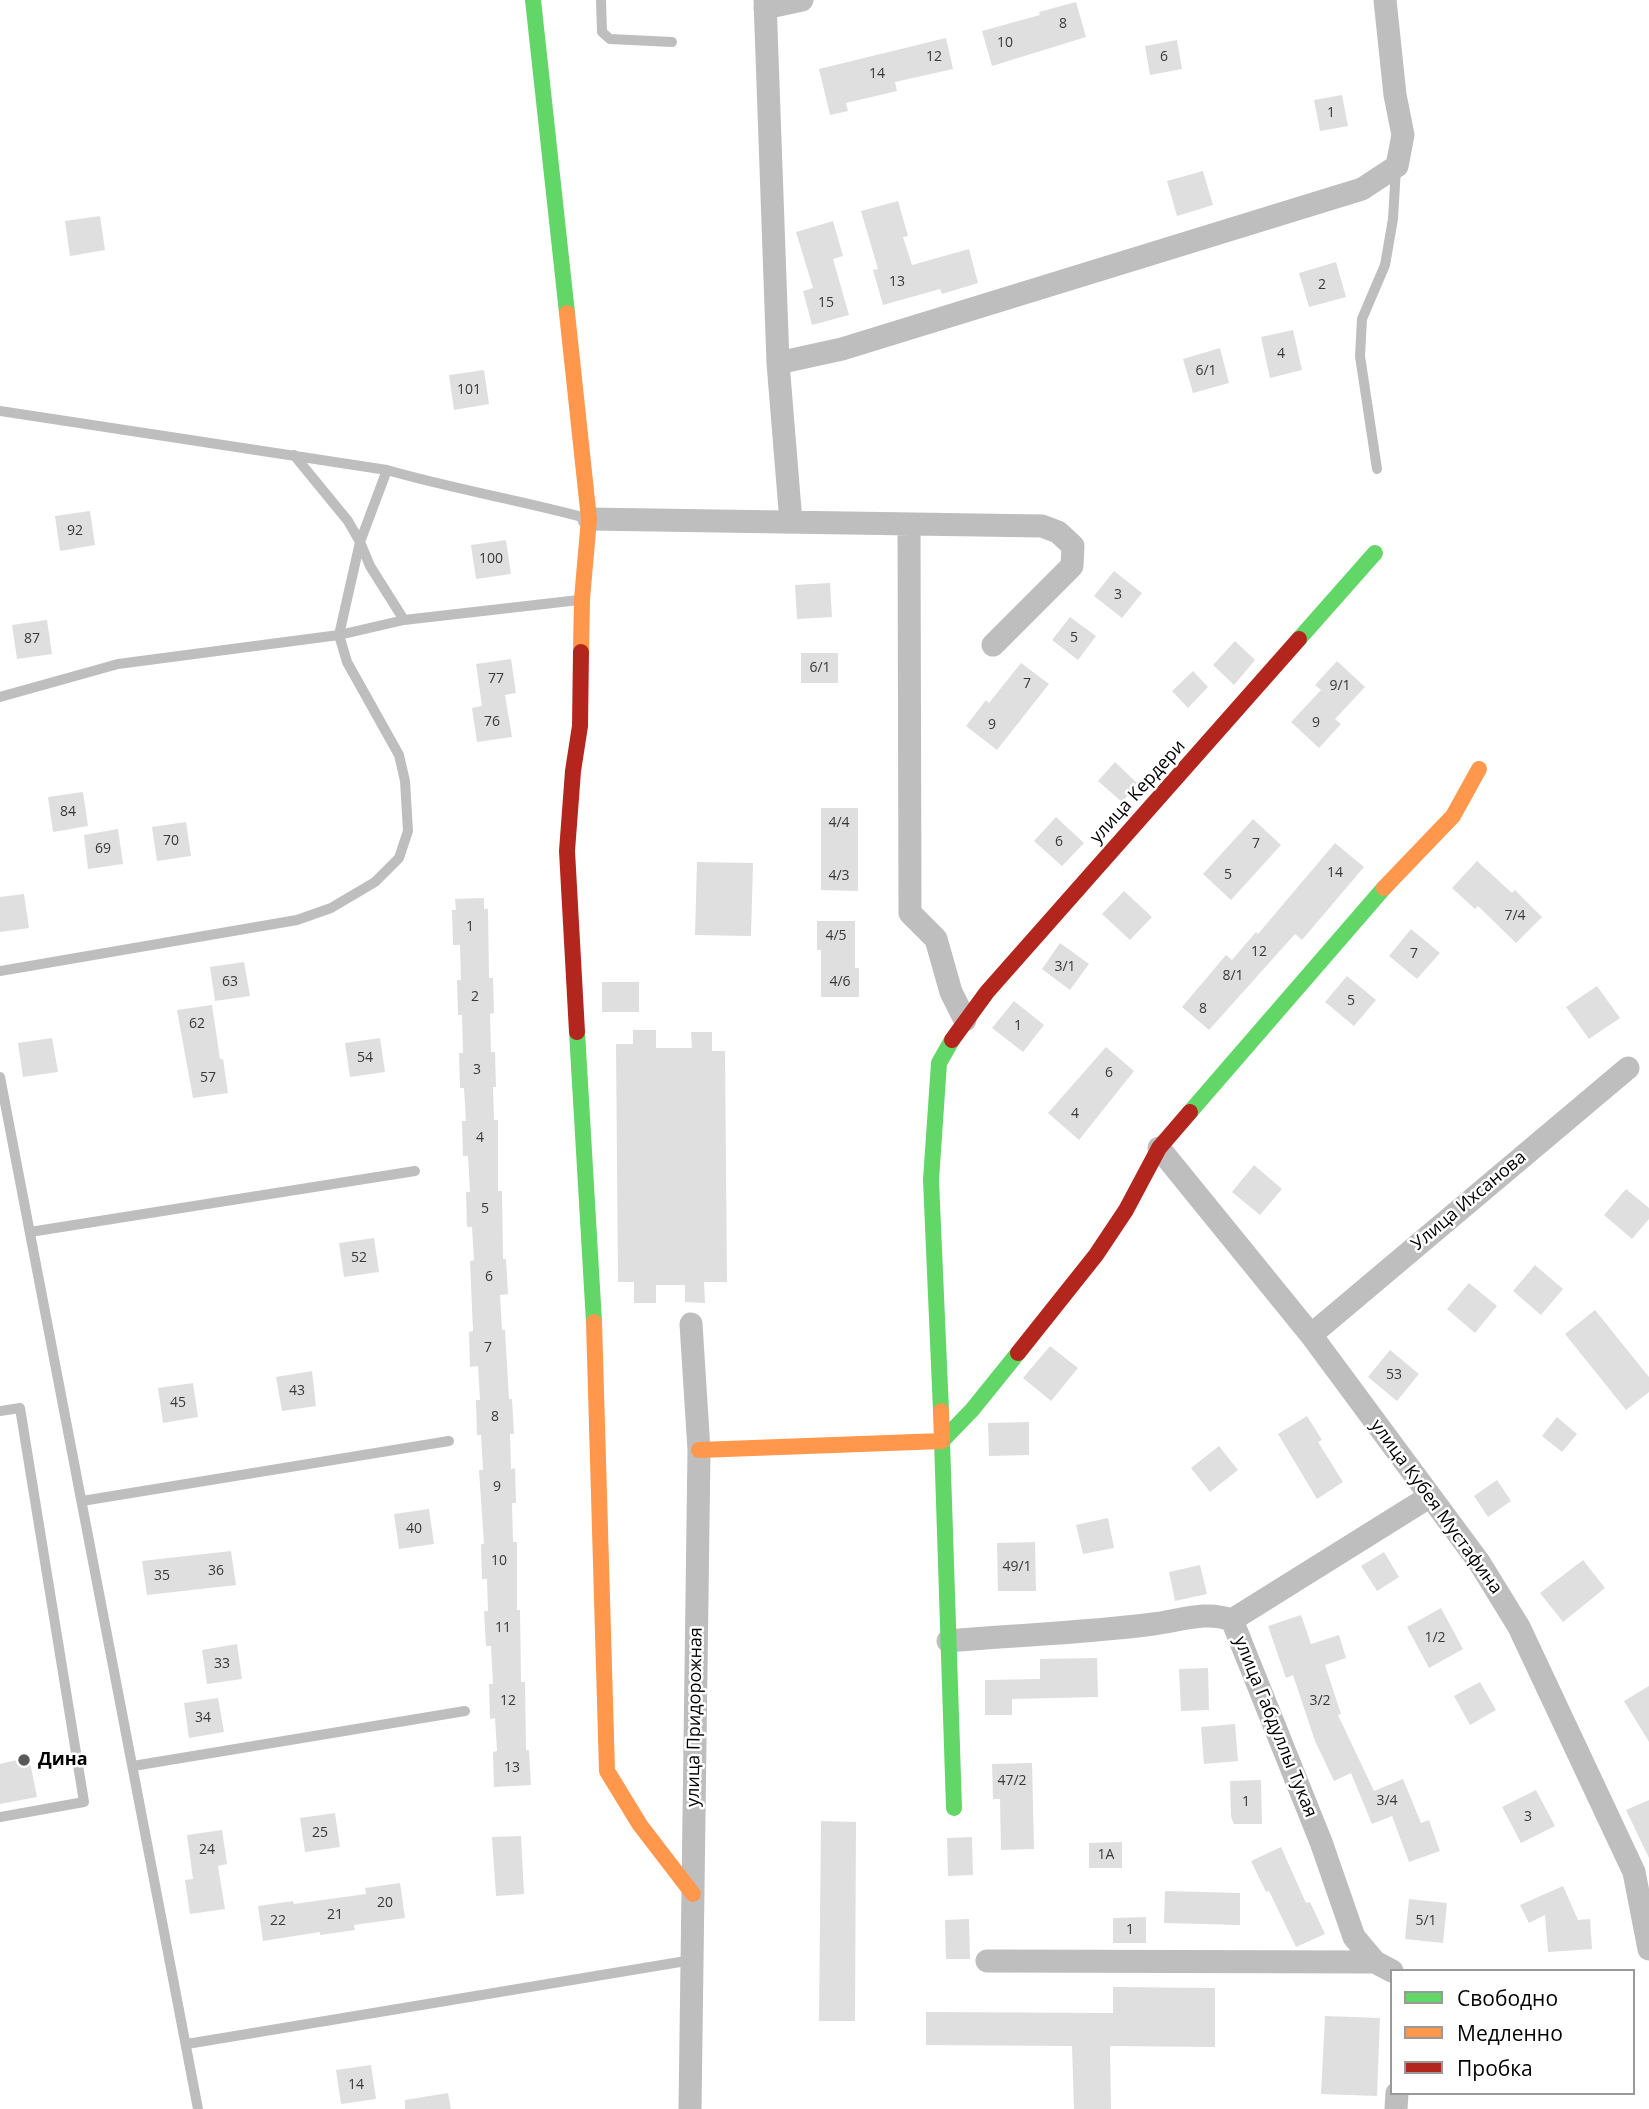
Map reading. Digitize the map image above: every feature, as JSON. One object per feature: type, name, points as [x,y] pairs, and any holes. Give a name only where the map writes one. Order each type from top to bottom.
[{"type":"street","points":[[533,0],[589,519],[582,600],[580,726],[573,771],[567,851],[597,1380],[607,1771],[640,1825],[693,1894]]},
{"type":"street","points":[[791,522],[778,363],[765,4],[802,0]]},
{"type":"street","points":[[778,363],[842,349],[1362,189],[1397,166],[1403,135],[1395,95],[1385,0]]},
{"type":"street","points":[[589,519],[1042,526],[1058,532],[1073,546],[1072,566],[992,645]]},
{"type":"street","points":[[909,524],[910,913],[936,939],[951,992],[965,1020]]},
{"type":"street","name":"улица Кердери","points":[[942,1441],[931,1180],[939,1063],[965,1020],[987,992],[1375,553]]},
{"type":"street","points":[[699,1450],[942,1441],[972,1410],[1096,1255],[1126,1210],[1159,1148],[1394,877],[1453,816],[1479,769]]},
{"type":"street","name":"Улица Ихсанова","points":[[1311,1335],[1628,1068]]},
{"type":"street","name":"улица Кубея Мустафина","points":[[1159,1148],[1311,1335],[1479,1562],[1519,1627],[1634,1872],[1649,1949]]},
{"type":"street","name":"улица Придорожная","points":[[690,2109],[699,1450],[691,1324]]},
{"type":"street","points":[[942,1441],[954,1808]]},
{"type":"street","points":[[1232,1620],[1429,1497]]},
{"type":"street","name":"улица Габдуллы Тукая","points":[[948,1641],[1154,1624],[1200,1615],[1219,1615],[1232,1620],[1321,1842],[1354,1937],[1384,1966]]},
{"type":"street","points":[[987,1961],[1384,1966]]},
{"type":"lane","points":[[601,0],[602,32],[610,39],[672,42]]},
{"type":"lane","points":[[1377,470],[1360,356],[1362,319],[1385,265],[1393,219],[1397,166]]},
{"type":"lane","points":[[0,411],[387,470],[448,487],[526,501],[589,519]]},
{"type":"lane","points":[[294,456],[330,498],[360,542],[370,566],[404,620]]},
{"type":"lane","points":[[0,971],[297,920],[331,908],[375,882],[399,858],[408,831],[405,781],[398,755],[347,662],[338,635],[360,542],[387,470]]},
{"type":"lane","points":[[0,697],[118,664],[338,635],[404,620],[582,600]]},
{"type":"lane","points":[[0,1077],[198,2109]]},
{"type":"lane","points":[[30,1232],[415,1171]]},
{"type":"lane","points":[[0,1411],[20,1408],[84,1802],[0,1817]]},
{"type":"lane","points":[[82,1501],[449,1441]]},
{"type":"lane","points":[[133,1766],[465,1711]]},
{"type":"lane","points":[[187,2044],[692,1960]]},
{"type":"building","points":[[1076,2],[1086,37],[992,66],[982,31]]},
{"type":"building","points":[[946,38],[953,69],[895,82],[897,91],[846,103],[848,111],[830,115],[819,69]]},
{"type":"building","points":[[1177,40],[1182,69],[1150,75],[1145,46]]},
{"type":"building","points":[[1342,95],[1348,126],[1320,131],[1314,100]]},
{"type":"building","points":[[1203,171],[1213,205],[1177,216],[1167,181]]},
{"type":"building","points":[[898,201],[908,236],[903,237],[912,265],[969,249],[978,283],[942,294],[940,289],[883,305],[873,270],[878,269],[861,211]]},
{"type":"building","points":[[100,216],[105,250],[70,256],[65,221]]},
{"type":"building","points":[[833,221],[843,256],[833,259],[849,315],[812,325],[803,291],[813,288],[796,232]]},
{"type":"building","points":[[1336,262],[1346,297],[1309,307],[1299,273]]},
{"type":"building","points":[[1293,330],[1302,370],[1270,378],[1261,337]]},
{"type":"building","points":[[1220,348],[1229,383],[1193,393],[1183,359]]},
{"type":"building","points":[[484,370],[489,404],[454,410],[449,375]]},
{"type":"building","points":[[90,511],[95,545],[60,551],[55,516]]},
{"type":"building","points":[[506,540],[511,574],[476,579],[471,545]]},
{"type":"building","points":[[1114,571],[1142,593],[1122,618],[1094,596]]},
{"type":"building","points":[[830,583],[832,617],[797,619],[795,585]]},
{"type":"building","points":[[1070,617],[1096,636],[1078,660],[1052,640]]},
{"type":"building","points":[[47,620],[52,654],[17,659],[12,625]]},
{"type":"building","points":[[1235,641],[1255,660],[1234,685],[1213,665]]},
{"type":"building","points":[[801,653],[838,653],[838,683],[801,683]]},
{"type":"building","points":[[511,659],[516,693],[505,695],[512,737],[477,742],[472,708],[482,706],[476,664]]},
{"type":"building","points":[[1337,661],[1365,687],[1335,719],[1341,724],[1319,748],[1291,722],[1321,690],[1315,685]]},
{"type":"building","points":[[1021,663],[1049,684],[997,750],[966,726],[986,700],[989,703]]},
{"type":"building","points":[[1193,671],[1208,687],[1188,708],[1172,691]]},
{"type":"building","points":[[1115,762],[1138,784],[1122,802],[1098,781]]},
{"type":"building","points":[[83,792],[88,826],[53,832],[48,797]]},
{"type":"building","points":[[821,808],[858,808],[858,891],[821,890]]},
{"type":"building","points":[[1056,817],[1084,843],[1062,866],[1034,841]]},
{"type":"building","points":[[1253,819],[1281,845],[1231,900],[1203,874]]},
{"type":"building","points":[[186,822],[191,856],[157,861],[152,827]]},
{"type":"building","points":[[118,829],[123,864],[88,869],[84,835]]},
{"type":"building","points":[[1335,843],[1364,867],[1302,940],[1295,934],[1209,1030],[1182,1007],[1226,955],[1232,960],[1256,932],[1258,934]]},
{"type":"building","points":[[1477,861],[1512,893],[1515,890],[1542,917],[1516,943],[1478,906],[1475,909],[1452,888]]},
{"type":"building","points":[[697,862],[753,863],[751,936],[695,935]]},
{"type":"building","points":[[1124,891],[1152,917],[1130,940],[1102,914]]},
{"type":"building","points":[[24,894],[29,928],[0,932],[0,897]]},
{"type":"building","points":[[484,898],[484,909],[488,909],[489,978],[493,978],[494,1013],[490,1014],[491,1052],[495,1052],[494,1120],[498,1120],[498,1191],[502,1191],[503,1259],[506,1259],[508,1294],[500,1295],[514,1434],[510,1434],[516,1503],[512,1503],[513,1542],[517,1542],[521,1682],[525,1682],[526,1750],[529,1750],[531,1785],[494,1787],[493,1752],[497,1751],[495,1718],[490,1719],[489,1684],[493,1684],[491,1646],[486,1646],[484,1611],[488,1611],[487,1579],[482,1579],[481,1544],[484,1544],[479,1470],[483,1470],[481,1435],[477,1435],[476,1400],[480,1400],[478,1366],[470,1367],[469,1332],[473,1331],[470,1261],[474,1260],[472,1227],[467,1227],[466,1192],[470,1192],[468,1156],[463,1156],[462,1121],[466,1121],[464,1088],[460,1088],[462,1015],[458,1015],[457,980],[461,980],[460,945],[453,945],[452,910],[456,910],[455,899]]},
{"type":"building","points":[[817,921],[855,921],[855,968],[859,968],[859,997],[821,997],[821,950],[817,950]]},
{"type":"building","points":[[1411,929],[1440,953],[1417,979],[1389,956]]},
{"type":"building","points":[[1060,943],[1089,964],[1070,990],[1042,969]]},
{"type":"building","points":[[244,962],[250,996],[215,1001],[210,967]]},
{"type":"building","points":[[1347,976],[1376,1000],[1354,1026],[1325,1002]]},
{"type":"building","points":[[602,982],[639,982],[639,1012],[602,1012]]},
{"type":"building","points":[[1597,986],[1620,1018],[1589,1039],[1566,1007]]},
{"type":"building","points":[[1014,1001],[1044,1025],[1023,1052],[992,1028]]},
{"type":"building","points":[[212,1005],[228,1093],[193,1098],[177,1010]]},
{"type":"building","points":[[633,1030],[656,1030],[656,1048],[692,1048],[691,1032],[712,1032],[712,1051],[725,1051],[727,1282],[704,1282],[705,1303],[685,1302],[685,1285],[656,1285],[656,1303],[634,1303],[634,1282],[618,1282],[616,1044],[633,1044]]},
{"type":"building","points":[[52,1038],[58,1072],[23,1077],[18,1043]]},
{"type":"building","points":[[380,1038],[385,1072],[350,1077],[345,1043]]},
{"type":"building","points":[[1106,1047],[1134,1071],[1079,1140],[1048,1113]]},
{"type":"building","points":[[1254,1165],[1282,1189],[1260,1215],[1232,1192]]},
{"type":"building","points":[[1626,1189],[1649,1208],[1649,1219],[1632,1239],[1604,1215]]},
{"type":"building","points":[[374,1238],[379,1272],[344,1277],[339,1243]]},
{"type":"building","points":[[1535,1265],[1563,1289],[1541,1315],[1513,1291]]},
{"type":"building","points":[[1469,1283],[1497,1306],[1475,1333],[1447,1309]]},
{"type":"building","points":[[1595,1310],[1649,1377],[1649,1392],[1626,1410],[1565,1334]]},
{"type":"building","points":[[1050,1346],[1078,1368],[1051,1401],[1023,1378]]},
{"type":"building","points":[[1390,1350],[1419,1374],[1397,1401],[1368,1377]]},
{"type":"building","points":[[312,1371],[316,1406],[282,1411],[276,1377]]},
{"type":"building","points":[[193,1383],[198,1417],[163,1423],[158,1388]]},
{"type":"building","points":[[1307,1416],[1322,1440],[1318,1442],[1343,1482],[1317,1499],[1278,1434]]},
{"type":"building","points":[[1557,1417],[1577,1434],[1562,1452],[1542,1436]]},
{"type":"building","points":[[1029,1422],[1029,1455],[989,1456],[988,1423]]},
{"type":"building","points":[[1219,1446],[1238,1470],[1210,1492],[1191,1468]]},
{"type":"building","points":[[1497,1480],[1511,1501],[1488,1517],[1474,1496]]},
{"type":"building","points":[[429,1509],[434,1544],[399,1549],[394,1514]]},
{"type":"building","points":[[1108,1518],[1114,1548],[1083,1554],[1076,1525]]},
{"type":"building","points":[[1035,1542],[1036,1591],[998,1591],[997,1543]]},
{"type":"building","points":[[231,1551],[236,1585],[147,1595],[142,1561]]},
{"type":"building","points":[[1384,1552],[1399,1577],[1377,1591],[1361,1566]]},
{"type":"building","points":[[1583,1560],[1605,1588],[1563,1622],[1540,1593]]},
{"type":"building","points":[[1200,1565],[1207,1594],[1175,1601],[1169,1572]]},
{"type":"building","points":[[1441,1608],[1463,1649],[1429,1668],[1407,1627]]},
{"type":"building","points":[[1301,1615],[1311,1644],[1339,1635],[1346,1658],[1325,1665],[1341,1714],[1338,1715],[1374,1791],[1403,1779],[1421,1823],[1429,1820],[1440,1851],[1409,1862],[1392,1816],[1372,1824],[1351,1773],[1334,1781],[1315,1741],[1293,1675],[1286,1678],[1268,1626]]},
{"type":"building","points":[[237,1644],[242,1679],[207,1684],[202,1650]]},
{"type":"building","points":[[1097,1658],[1098,1697],[1012,1699],[1012,1715],[985,1715],[985,1680],[1040,1679],[1040,1659]]},
{"type":"building","points":[[1208,1668],[1209,1710],[1181,1711],[1179,1669]]},
{"type":"building","points":[[1480,1682],[1496,1710],[1470,1725],[1454,1696]]},
{"type":"building","points":[[1649,1686],[1649,1742],[1624,1701]]},
{"type":"building","points":[[218,1698],[224,1732],[189,1738],[184,1703]]},
{"type":"building","points":[[1235,1724],[1238,1761],[1204,1764],[1201,1727]]},
{"type":"building","name":"Дина","points":[[29,1757],[37,1797],[0,1804],[0,1764]]},
{"type":"building","points":[[1032,1763],[1034,1849],[1001,1850],[1000,1799],[993,1799],[992,1764]]},
{"type":"building","points":[[1261,1780],[1262,1824],[1234,1824],[1231,1817],[1230,1781]]},
{"type":"building","points":[[1536,1790],[1555,1826],[1521,1843],[1502,1807]]},
{"type":"building","points":[[1649,1800],[1649,1858],[1626,1810]]},
{"type":"building","points":[[335,1813],[340,1847],[305,1852],[300,1818]]},
{"type":"building","points":[[821,1821],[856,1822],[855,2021],[819,2021]]},
{"type":"building","points":[[222,1830],[227,1864],[218,1866],[225,1909],[190,1914],[185,1880],[193,1879],[187,1835]]},
{"type":"building","points":[[521,1836],[524,1894],[496,1896],[492,1837]]},
{"type":"building","points":[[972,1837],[973,1875],[948,1876],[947,1838]]},
{"type":"building","points":[[1122,1842],[1122,1868],[1089,1868],[1089,1843]]},
{"type":"building","points":[[1281,1847],[1306,1903],[1310,1902],[1325,1934],[1296,1947],[1251,1861]]},
{"type":"building","points":[[400,1883],[405,1918],[354,1925],[355,1930],[320,1935],[320,1932],[263,1941],[258,1906],[366,1894],[365,1888]]},
{"type":"building","points":[[1563,1886],[1578,1920],[1590,1919],[1592,1949],[1548,1952],[1545,1915],[1529,1923],[1520,1905]]},
{"type":"building","points":[[1165,1891],[1240,1893],[1240,1925],[1164,1923]]},
{"type":"building","points":[[1409,1899],[1447,1903],[1443,1943],[1405,1939]]},
{"type":"building","points":[[1146,1917],[1146,1943],[1113,1943],[1113,1918]]},
{"type":"building","points":[[969,1919],[970,1959],[946,1959],[945,1920]]},
{"type":"building","points":[[1113,1987],[1215,1988],[1215,2047],[1110,2046],[1111,2109],[1074,2109],[1072,2046],[926,2045],[926,2012],[1113,2013]]},
{"type":"building","points":[[1325,2016],[1380,2018],[1377,2096],[1321,2094]]},
{"type":"building","points":[[371,2065],[376,2099],[341,2104],[336,2070]]},
{"type":"building","points":[[448,2093],[451,2109],[405,2109],[405,2100]]},
{"type":"traffic: fast","points":[[533,0],[567,313]]},
{"type":"traffic: fast","points":[[1299,639],[1375,553]]},
{"type":"traffic: fast","points":[[1190,1112],[1384,888]]},
{"type":"traffic: fast","points":[[577,1032],[594,1322]]},
{"type":"traffic: fast","points":[[941,1411],[931,1180],[939,1063],[952,1040]]},
{"type":"traffic: fast","points":[[954,1808],[942,1441],[972,1410],[1018,1353]]},
{"type":"traffic: slow","points":[[567,313],[589,519],[582,599],[581,652]]},
{"type":"traffic: slow","points":[[1384,888],[1453,816],[1479,769]]},
{"type":"traffic: slow","points":[[594,1322],[607,1771],[640,1825],[693,1894]]},
{"type":"traffic: slow","points":[[699,1450],[942,1441],[941,1411]]},
{"type":"traffic: jam","points":[[952,1040],[987,992],[1299,639]]},
{"type":"traffic: jam","points":[[577,1032],[567,851],[573,771],[580,726],[581,652]]},
{"type":"traffic: jam","points":[[1018,1353],[1096,1255],[1126,1210],[1159,1148],[1190,1112]]},
{"type":"place","name":"Дина","points":[[24,1760]]}]
